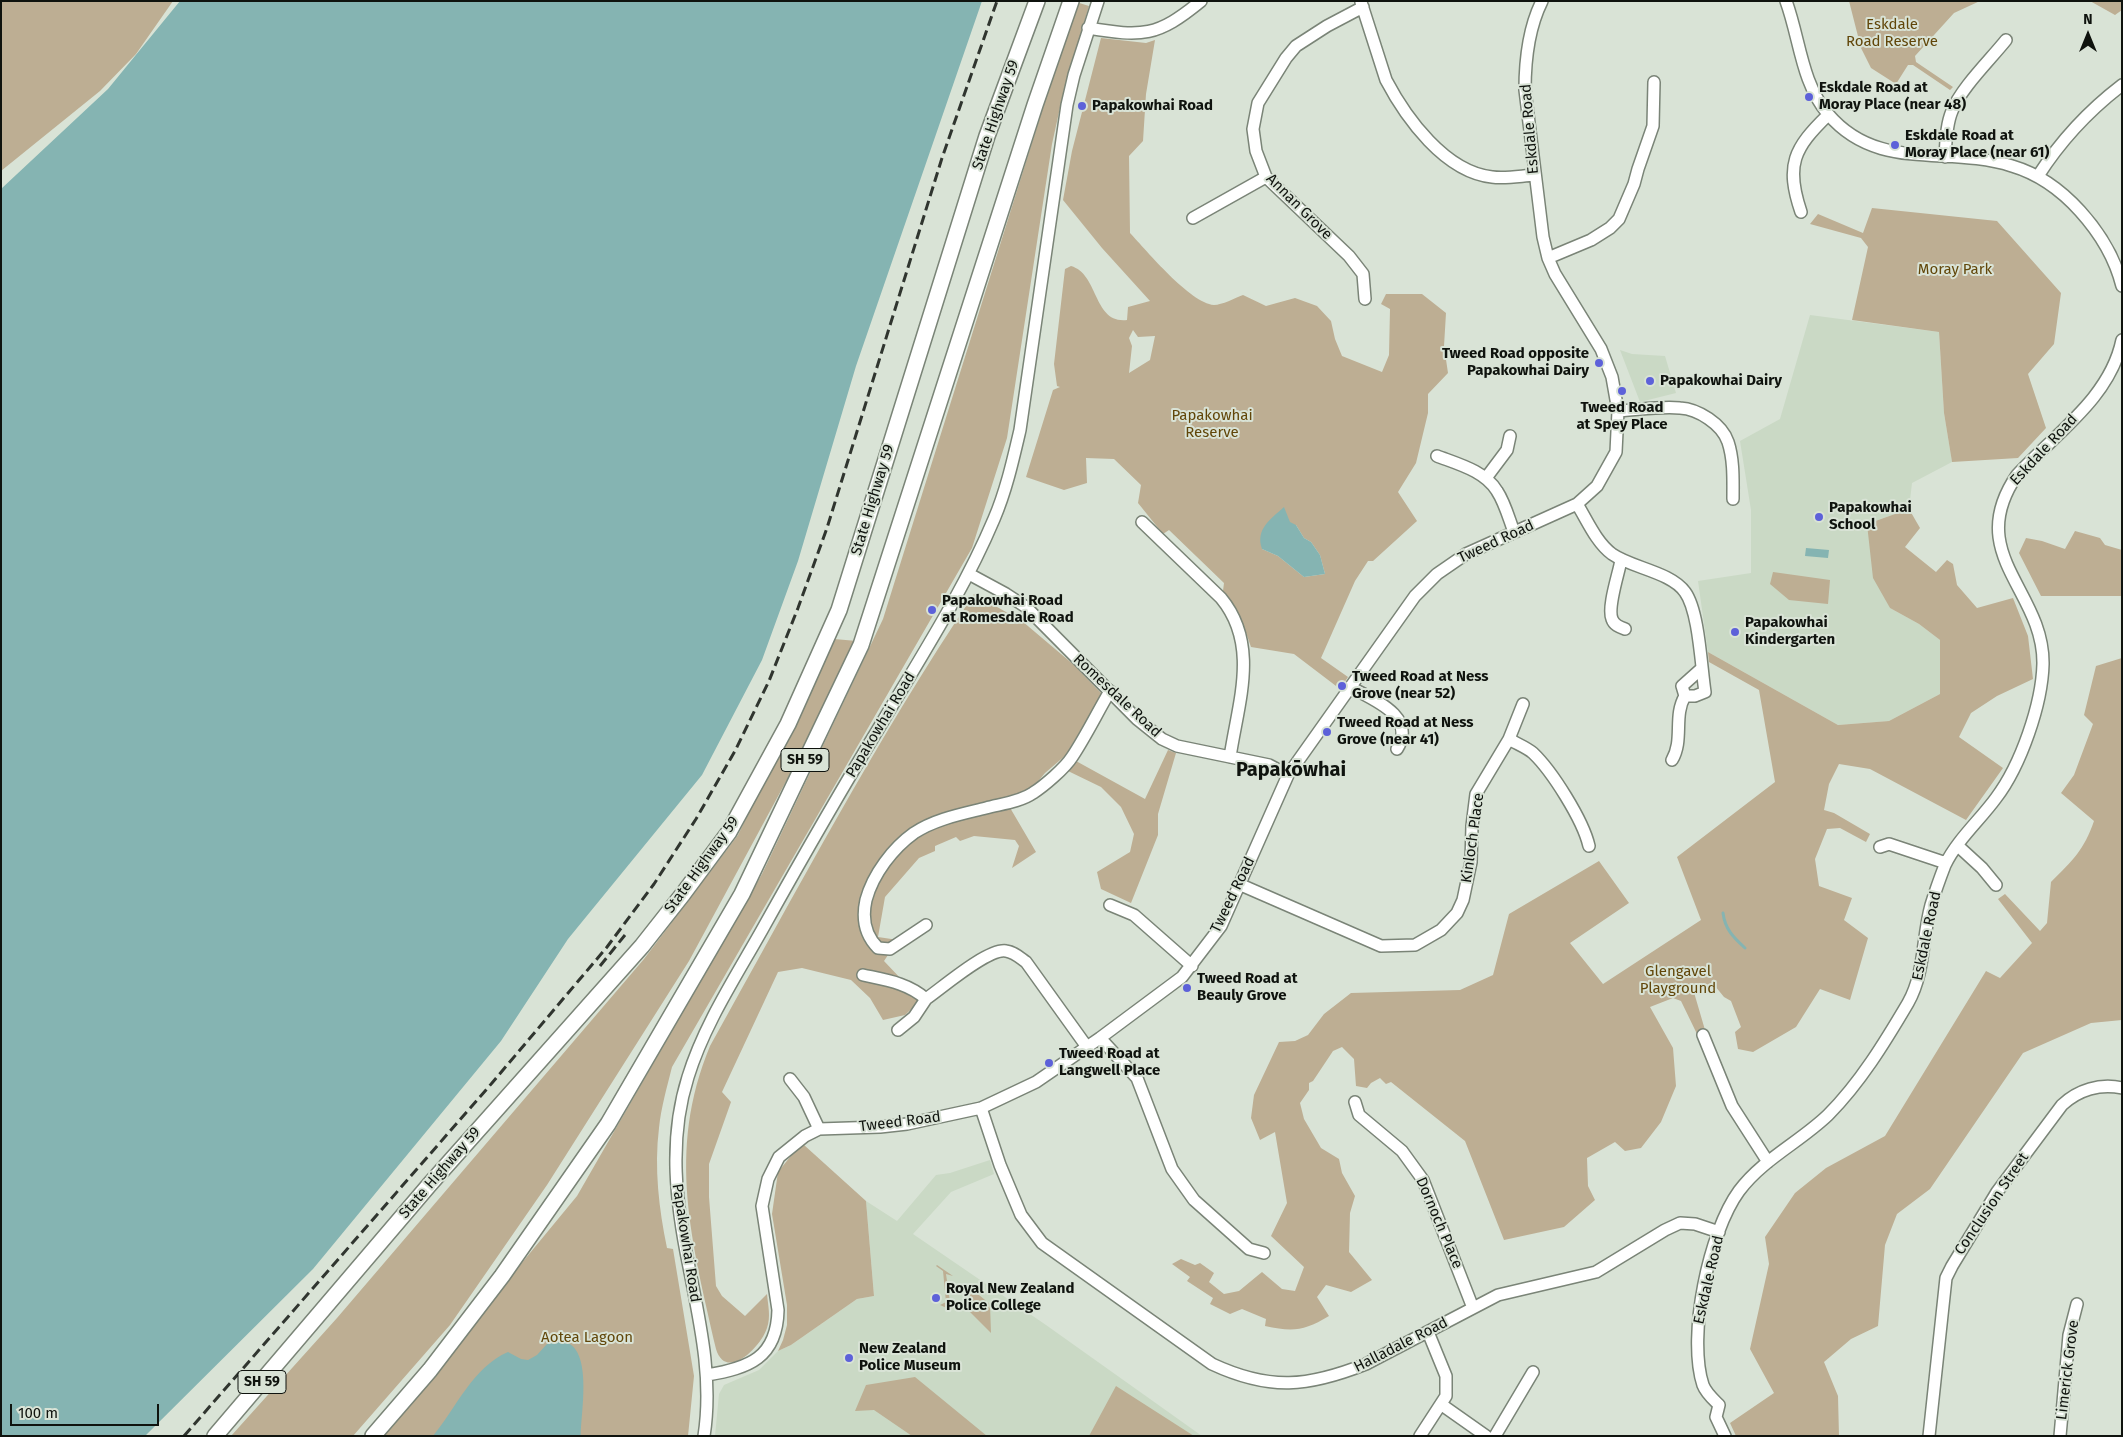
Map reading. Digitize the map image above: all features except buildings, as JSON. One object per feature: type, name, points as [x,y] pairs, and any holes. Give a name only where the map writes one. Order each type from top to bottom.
[{"type":"main road","name":"State Highway 59","points":[[215,1436],[430,1184],[642,946],[684,894],[729,832],[788,724],[839,610],[987,136],[1037,1]]},
{"type":"main road","name":"SH 59","points":[[373,1436],[430,1370],[502,1276],[608,1124],[742,894],[861,645],[1035,105],[1071,1]]},
{"type":"street","name":"Papakowhai Road","points":[[704,1436],[707,1375],[676,1185],[678,1120],[688,1078],[705,1033],[730,986],[859,760],[946,618],[995,518],[1012,466],[1020,430],[1067,105],[1088,28],[1098,1]]},
{"type":"street","points":[[1088,28],[1132,34],[1145,33],[1173,22],[1201,1]]},
{"type":"street","name":"Eskdale Road","points":[[1542,1],[1533,27],[1525,80],[1534,175],[1548,258]]},
{"type":"street","points":[[1786,1],[1806,75],[1813,91],[1828,115],[1856,138],[1878,148],[1898,152],[1992,161],[2011,165],[2038,176],[2057,190],[2086,218],[2109,252],[2122,286]]},
{"type":"street","points":[[1362,4],[1390,90],[1417,127],[1449,160],[1466,169],[1494,178],[1534,175]]},
{"type":"street","name":"Annan Grove","points":[[1362,4],[1296,46],[1259,100],[1253,129],[1258,158],[1266,177],[1349,256],[1365,280],[1365,299]]},
{"type":"street","points":[[1945,157],[1952,110],[2006,40]]},
{"type":"street","points":[[1548,258],[1591,240],[1610,228],[1619,219],[1634,184],[1653,126],[1654,82]]},
{"type":"street","points":[[2038,176],[2081,119],[2120,90]]},
{"type":"street","points":[[1800,212],[1794,186],[1793,172],[1795,159],[1803,141],[1828,115]]},
{"type":"street","points":[[1193,218],[1266,177]]},
{"type":"street","name":"Tweed Road","points":[[707,1375],[734,1371],[751,1364],[766,1350],[774,1338],[778,1324],[778,1310],[762,1206],[765,1188],[779,1157],[793,1144],[819,1129],[908,1124],[981,1108],[1036,1082],[1100,1038],[1182,977],[1221,926],[1241,885],[1288,775],[1416,596],[1437,574],[1466,554],[1577,504],[1597,486],[1616,452],[1618,411],[1612,377],[1601,349],[1562,289],[1548,258]]},
{"type":"street","name":"Eskdale Road","points":[[1726,1436],[1716,1417],[1720,1405],[1711,1398],[1704,1387],[1697,1358],[1696,1336],[1699,1313],[1719,1232],[1738,1193],[1768,1162],[1827,1116],[1865,1070],[1908,1003],[1917,982],[1931,906],[1946,863],[1998,795],[2020,753],[2030,728],[2041,681],[2042,651],[2039,631],[2005,559],[1999,539],[2000,507],[2007,490],[2017,475],[2086,406],[2099,390],[2115,363],[2122,340]]},
{"type":"street","points":[[1618,411],[1681,408],[1701,414],[1717,426],[1728,440],[1732,463],[1734,500]]},
{"type":"street","points":[[1486,478],[1507,450],[1510,436]]},
{"type":"street","points":[[1437,456],[1486,478],[1497,491],[1514,532]]},
{"type":"street","points":[[1577,504],[1602,546],[1621,560],[1676,582],[1686,593],[1694,615],[1705,692],[1695,696],[1685,696]]},
{"type":"street","points":[[1142,522],[1221,598],[1240,632],[1245,665],[1230,756]]},
{"type":"street","points":[[1621,560],[1611,610],[1612,619],[1617,626],[1625,629]]},
{"type":"street","name":"Romesdale Road","points":[[969,574],[1026,607],[1110,692],[1162,739],[1177,746],[1269,765],[1288,775]]},
{"type":"street","points":[[1672,760],[1677,747],[1680,704],[1685,696],[1682,686],[1701,669]]},
{"type":"street","points":[[1350,687],[1388,708],[1400,721],[1402,740],[1397,749]]},
{"type":"street","points":[[926,925],[890,948],[878,948],[870,941],[866,932],[865,906],[875,878],[890,855],[915,833],[948,818],[1015,801],[1033,793],[1071,759],[1110,692]]},
{"type":"street","name":"Kinloch Place","points":[[1241,885],[1380,946],[1415,945],[1441,930],[1457,913],[1463,900],[1471,862],[1472,826],[1476,794],[1509,739],[1523,704]]},
{"type":"street","points":[[1509,739],[1531,751],[1548,769],[1586,833],[1588,846]]},
{"type":"street","points":[[1880,846],[1889,844],[1946,863]]},
{"type":"street","points":[[1958,846],[1982,868],[1996,885]]},
{"type":"street","points":[[1110,905],[1134,914],[1192,966]]},
{"type":"street","points":[[898,1030],[914,1017],[926,999],[984,956],[1003,950],[1015,953],[1026,962],[1087,1047]]},
{"type":"street","points":[[863,975],[904,985],[915,990],[926,999]]},
{"type":"street","points":[[1703,1035],[1732,1106],[1768,1162]]},
{"type":"street","points":[[1100,1038],[1137,1078],[1172,1169],[1194,1200],[1248,1249],[1264,1253]]},
{"type":"street","points":[[790,1080],[804,1097],[819,1129]]},
{"type":"street","name":"Conclusion Street","points":[[1929,1436],[1946,1278],[1952,1266],[1997,1192],[2062,1105],[2068,1099],[2087,1089],[2107,1086],[2122,1088]]},
{"type":"street","name":"Dornoch Place","points":[[1354,1102],[1359,1115],[1402,1151],[1423,1180],[1473,1308]]},
{"type":"street","name":"Halladale Road","points":[[981,1108],[1000,1166],[1020,1215],[1042,1243],[1212,1364],[1241,1377],[1265,1383],[1299,1382],[1348,1371],[1366,1364],[1473,1308],[1508,1292],[1596,1272],[1665,1230],[1680,1223],[1695,1224],[1719,1232]]},
{"type":"street","name":"Limerick Grove","points":[[2060,1436],[2069,1334],[2077,1304]]},
{"type":"street","points":[[1420,1436],[1442,1405],[1446,1396],[1446,1376],[1428,1332]]},
{"type":"street","points":[[1495,1436],[1533,1372]]},
{"type":"street","points":[[1442,1405],[1486,1436]]},
{"type":"shaded area","name":"Papakowhai School","points":[[1810,315],[1939,332],[1944,413],[1952,462],[1912,483],[1909,509],[1867,524],[1890,608],[1919,624],[1940,640],[1940,694],[1889,721],[1838,725],[1708,652],[1698,581],[1751,573],[1751,510],[1740,441],[1780,419]]},
{"type":"shaded area","points":[[1620,350],[1632,354],[1665,356],[1676,393],[1640,402]]},
{"type":"shaded area","name":"Royal New Zealand Police College","points":[[990,1160],[994,1174],[951,1192],[913,1234],[1046,1325],[1202,1436],[715,1436],[719,1394],[724,1385],[759,1370],[778,1351],[791,1345],[857,1299],[874,1296],[866,1201],[897,1221],[936,1175],[950,1173]]},
{"type":"green space","points":[[1,1],[173,1],[136,54],[100,91],[1,171]]},
{"type":"green space","name":"Eskdale Road Reserve","points":[[1849,1],[1980,1],[1954,13],[1915,56],[1916,62],[1953,87],[1950,90],[1913,65],[1908,65],[1896,84],[1871,68],[1861,48]]},
{"type":"green space","points":[[2090,1],[2122,1],[2122,10],[2115,15]]},
{"type":"green space","points":[[1076,2],[1089,6],[1065,85],[1052,144],[1007,438],[972,548],[672,1067],[660,1120],[657,1173],[664,1233],[667,1248],[673,1249],[694,1376],[688,1436],[379,1436],[577,1196],[762,874],[883,619]]},
{"type":"green space","name":"Papakowhai Reserve","points":[[1101,38],[1146,43],[1155,40],[1146,94],[1143,141],[1129,156],[1130,233],[1169,275],[1193,295],[1204,302],[1214,305],[1225,303],[1243,295],[1266,306],[1295,298],[1317,306],[1331,321],[1335,339],[1342,356],[1382,372],[1389,355],[1390,309],[1381,304],[1386,294],[1422,294],[1446,313],[1444,346],[1448,373],[1428,394],[1428,413],[1416,463],[1398,492],[1417,521],[1373,561],[1368,561],[1355,581],[1321,658],[1348,677],[1340,689],[1294,654],[1251,647],[1240,618],[1223,591],[1224,583],[1169,530],[1163,534],[1138,503],[1141,485],[1114,459],[1086,458],[1087,483],[1064,490],[1026,477],[1053,390],[1060,387],[1057,386],[1054,364],[1065,269],[1071,266],[1080,271],[1087,278],[1102,307],[1116,319],[1127,320],[1128,307],[1150,301],[1102,248],[1063,200],[1072,151]],"holes":[[[1133,330],[1138,337],[1155,336],[1150,360],[1129,373],[1132,346],[1129,338]],[[1296,525],[1304,538],[1311,542],[1320,555],[1325,574],[1304,577],[1278,556],[1262,549]]]},
{"type":"green space","name":"Moray Park","points":[[1872,208],[1997,221],[2061,293],[2054,344],[2028,374],[2046,428],[2018,458],[1952,462],[1944,413],[1939,332],[1852,320],[1868,247],[1861,238],[1810,224],[1818,214],[1863,233]]},
{"type":"green space","name":"Glengavel Playground","points":[[1909,509],[1920,528],[1905,547],[1936,572],[1947,560],[1953,564],[1957,585],[1977,608],[2013,598],[2028,636],[2033,679],[1997,696],[1971,713],[1959,737],[2003,768],[1966,820],[1870,769],[1839,764],[1829,784],[1824,810],[1834,813],[1870,834],[1866,842],[1840,828],[1827,829],[1815,859],[1819,886],[1852,898],[1844,920],[1868,938],[1850,1000],[1820,989],[1796,1027],[1753,1052],[1738,1049],[1735,1032],[1741,1027],[1731,1001],[1724,997],[1715,986],[1699,983],[1693,989],[1705,1030],[1697,1034],[1681,1001],[1673,998],[1650,1007],[1673,1048],[1676,1086],[1661,1122],[1641,1148],[1625,1151],[1615,1142],[1587,1158],[1588,1186],[1595,1200],[1564,1227],[1504,1240],[1465,1141],[1391,1082],[1386,1084],[1380,1078],[1371,1083],[1367,1088],[1356,1086],[1354,1059],[1342,1047],[1333,1051],[1313,1081],[1309,1083],[1309,1090],[1300,1103],[1304,1119],[1321,1148],[1339,1159],[1342,1173],[1355,1196],[1350,1213],[1349,1252],[1372,1280],[1351,1292],[1326,1285],[1317,1297],[1329,1316],[1312,1325],[1298,1329],[1265,1326],[1266,1319],[1242,1309],[1230,1314],[1210,1304],[1213,1298],[1187,1281],[1190,1277],[1172,1264],[1181,1259],[1195,1265],[1200,1263],[1214,1273],[1209,1282],[1224,1294],[1239,1291],[1262,1272],[1282,1289],[1295,1291],[1304,1267],[1271,1236],[1287,1203],[1275,1132],[1260,1140],[1251,1118],[1254,1095],[1279,1042],[1295,1041],[1308,1035],[1324,1014],[1351,993],[1460,990],[1493,975],[1509,914],[1599,861],[1629,903],[1570,943],[1603,984],[1701,920],[1677,857],[1775,782],[1759,690],[1709,662],[1708,652],[1838,725],[1889,721],[1940,694],[1940,640],[1919,624],[1890,608],[1873,578],[1867,524]]},
{"type":"green space","points":[[2075,531],[2100,538],[2105,545],[2122,550],[2122,596],[2041,596],[2019,553],[2026,538],[2065,549]]},
{"type":"green space","points":[[1773,572],[1830,580],[1828,604],[1789,600],[1770,584]]},
{"type":"green space","points":[[974,594],[1022,621],[1074,665],[1102,694],[1066,755],[1045,773],[1030,791],[1009,806],[1036,852],[1012,868],[1019,846],[1015,840],[974,836],[960,841],[956,837],[935,846],[935,851],[919,858],[885,897],[878,937],[898,940],[884,961],[921,1000],[905,1015],[883,1020],[870,998],[851,980],[802,968],[778,972],[722,1092],[731,1102],[709,1164],[709,1197],[716,1286],[722,1296],[745,1316],[767,1294],[769,1315],[767,1328],[751,1352],[735,1362],[727,1362],[721,1358],[716,1349],[692,1234],[686,1160],[689,1123],[697,1085],[710,1046],[870,760]]},
{"type":"green space","points":[[834,639],[857,641],[790,774],[689,961],[547,1185],[450,1325],[353,1436],[231,1436],[337,1318],[644,959],[738,835]]},
{"type":"green space","points":[[2122,658],[2122,1020],[2091,1023],[2023,1053],[1930,1189],[1897,1214],[1885,1245],[1878,1326],[1851,1339],[1824,1362],[1838,1396],[1839,1436],[1736,1436],[1730,1423],[1774,1393],[1750,1349],[1769,1264],[1765,1237],[1795,1193],[1826,1168],[1885,1136],[1986,971],[2000,978],[2032,943],[1998,899],[2005,894],[2040,931],[2047,923],[2051,882],[2077,854],[2086,840],[2094,821],[2061,793],[2074,775],[2093,724],[2084,715],[2096,666]]},
{"type":"green space","points":[[1168,750],[1176,753],[1158,814],[1158,835],[1131,903],[1101,889],[1097,872],[1130,852],[1134,834],[1121,807],[1101,787],[1068,771],[1076,761],[1145,799]]},
{"type":"green space","points":[[804,1145],[866,1201],[874,1296],[857,1299],[791,1345],[778,1351],[787,1325],[787,1305],[772,1214],[778,1172],[794,1152]]},
{"type":"green space","points":[[937,1265],[953,1276],[946,1274],[950,1302],[954,1302],[955,1308],[949,1309],[940,1305],[946,1302],[943,1271]]},
{"type":"green space","points":[[969,1287],[990,1304],[991,1333],[970,1312]]},
{"type":"green space","points":[[915,1377],[987,1436],[912,1436],[874,1410],[855,1411],[866,1385]]},
{"type":"green space","points":[[1116,1386],[1194,1436],[1089,1436]]},
{"type":"water","points":[[180,1],[982,1],[856,366],[798,561],[762,660],[702,775],[568,939],[501,1041],[313,1269],[145,1436],[1,1436],[1,189],[108,89]]},
{"type":"water","points":[[1284,507],[1290,522],[1296,525],[1304,538],[1311,542],[1320,555],[1325,574],[1304,577],[1278,556],[1262,549],[1260,542],[1262,530],[1269,520]]},
{"type":"water","points":[[1806,548],[1829,550],[1828,558],[1805,556]]},
{"type":"water","name":"Aotea Lagoon","points":[[558,1341],[570,1344],[577,1353],[582,1365],[581,1436],[433,1436],[475,1378],[496,1359],[508,1352],[521,1359],[528,1360],[537,1355],[547,1344]]},
{"type":"waterway","points":[[1723,913],[1730,932],[1745,948]]},
{"type":"railway","points":[[184,1436],[492,1083],[607,947],[654,884],[696,819],[735,751],[769,681],[827,528],[942,158],[997,1]]},
{"type":"railway","points":[[600,966],[625,935]]},
{"type":"place","name":"Eskdale Road at Moray Place (near 48)","points":[[1809,97]]},
{"type":"place","name":"Papakowhai Road","points":[[1082,106]]},
{"type":"place","name":"Eskdale Road at Moray Place (near 61)","points":[[1895,145]]},
{"type":"place","name":"Tweed Road opposite Papakowhai Dairy","points":[[1599,363]]},
{"type":"place","name":"Papakowhai Dairy","points":[[1650,381]]},
{"type":"place","name":"Tweed Road at Spey Place","points":[[1622,391]]},
{"type":"place","name":"Papakowhai School","points":[[1819,517]]},
{"type":"place","name":"Papakowhai Road at Romesdale Road","points":[[932,610]]},
{"type":"place","name":"Papakowhai Kindergarten","points":[[1735,632]]},
{"type":"place","name":"Tweed Road at Ness Grove (near 52)","points":[[1342,686]]},
{"type":"place","name":"Tweed Road at Ness Grove (near 41)","points":[[1327,732]]},
{"type":"place","name":"Tweed Road at Beauly Grove","points":[[1187,988]]},
{"type":"place","name":"Tweed Road at Langwell Place","points":[[1049,1063]]},
{"type":"place","name":"Royal New Zealand Police College","points":[[936,1298]]},
{"type":"place","name":"New Zealand Police Museum","points":[[849,1358]]},
{"type":"district","name":"Papakōwhai","points":[[1291,770]]}]
